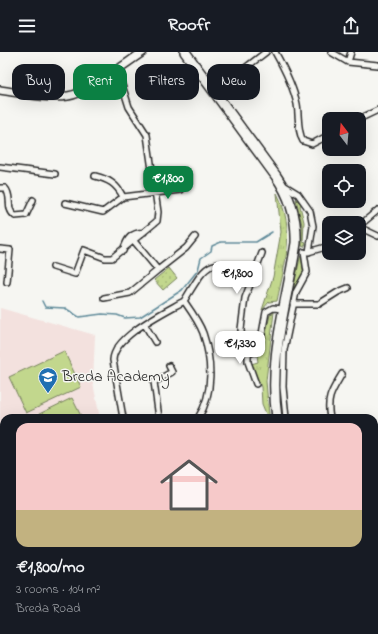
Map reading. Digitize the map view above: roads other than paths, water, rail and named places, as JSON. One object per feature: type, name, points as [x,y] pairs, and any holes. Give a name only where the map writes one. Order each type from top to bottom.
[{"type":"highway","points":[[185,52],[207,82]]},
{"type":"highway","points":[[220,100],[281,184],[289,198],[303,252],[283,309],[275,362],[274,399],[276,414]]},
{"type":"street","points":[[124,64],[142,52]]},
{"type":"street","points":[[250,64],[266,52]]},
{"type":"street","points":[[275,52],[294,92],[298,113],[299,131],[303,141],[312,144],[322,139]]},
{"type":"street","points":[[331,52],[348,62],[378,65]]},
{"type":"street","points":[[348,62],[351,52]]},
{"type":"street","points":[[0,90],[39,95],[69,96],[73,95]]},
{"type":"street","points":[[52,267],[75,274],[84,250],[108,259],[123,251],[157,221],[155,192],[147,135],[129,107],[127,100]]},
{"type":"street","points":[[366,116],[378,110]]},
{"type":"street","points":[[0,167],[55,174]]},
{"type":"street","points":[[95,176],[112,182],[123,197]]},
{"type":"street","points":[[281,184],[300,196],[310,211],[312,221],[303,252],[307,272],[296,292],[283,361],[283,387],[286,414]]},
{"type":"street","points":[[0,188],[4,188],[8,192],[10,211],[14,216],[21,217],[26,215],[34,200]]},
{"type":"street","points":[[65,203],[101,212],[106,211],[123,197],[180,190]]},
{"type":"street","points":[[289,198],[300,196]]},
{"type":"street","points":[[366,221],[378,210]]},
{"type":"street","points":[[366,230],[378,236]]},
{"type":"street","points":[[123,251],[126,240],[130,236],[145,232]]},
{"type":"street","points":[[104,298],[130,293],[186,248],[194,237]]},
{"type":"street","points":[[134,241],[158,270]]},
{"type":"street","points":[[303,252],[322,248]]},
{"type":"street","points":[[0,249],[10,250],[7,282]]},
{"type":"street","points":[[256,384],[250,368],[248,354],[244,350],[241,342],[244,304],[262,253]]},
{"type":"street","points":[[122,414],[114,355],[124,339],[184,301],[204,271],[214,264],[227,264],[254,274]]},
{"type":"street","points":[[293,304],[319,304],[338,292],[348,288]]},
{"type":"street","points":[[184,301],[203,334],[209,360],[207,402],[200,414]]},
{"type":"street","points":[[248,354],[259,350],[266,312],[273,308],[283,309]]},
{"type":"street","points":[[145,325],[155,342]]},
{"type":"street","points":[[158,414],[154,382],[172,372],[169,366]]},
{"type":"street","points":[[329,414],[327,405],[329,396],[342,374]]},
{"type":"waterway","points":[[42,301],[45,307],[65,308],[79,317],[102,314],[117,315],[125,318],[140,317],[182,290],[198,270],[201,258],[211,251],[212,246],[221,242],[256,242],[272,232]]},
{"type":"place","name":"Breda Academy","points":[[48,394]]}]
